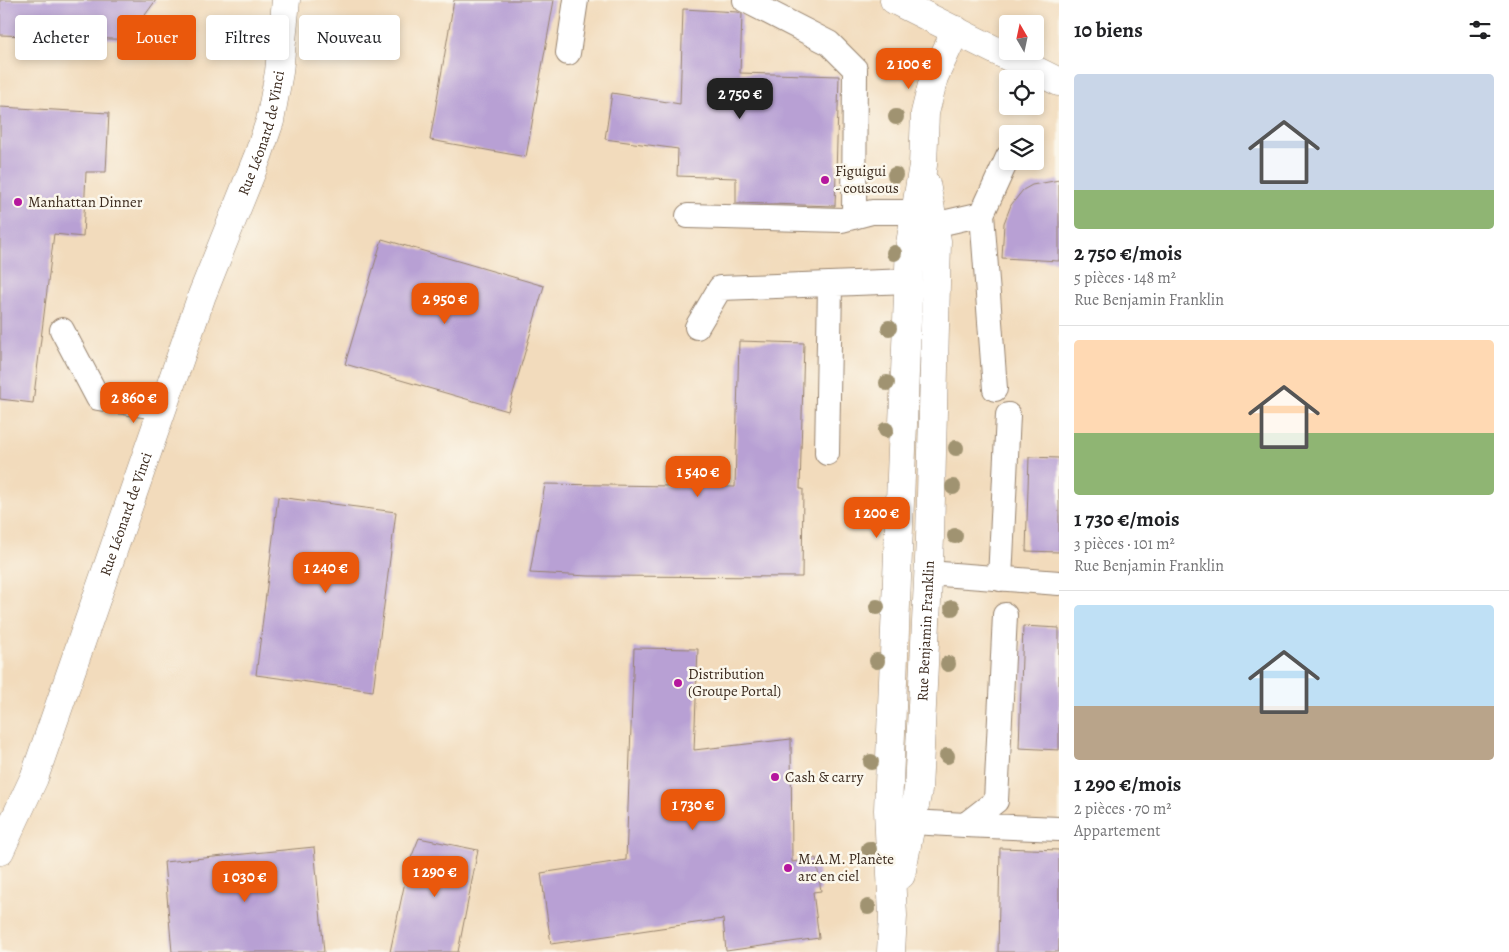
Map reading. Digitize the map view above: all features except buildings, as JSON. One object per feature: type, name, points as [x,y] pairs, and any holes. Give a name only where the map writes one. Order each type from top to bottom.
[{"type":"street","name":"Rue Léonard de Vinci","points":[[0,851],[34,778],[202,294],[258,156],[270,120],[279,72],[286,0]]},
{"type":"street","points":[[894,0],[1059,82]]},
{"type":"street","name":"Rue Benjamin Franklin","points":[[893,916],[918,790],[928,573],[937,241],[925,218],[923,165],[925,113],[934,77],[956,30]]},
{"type":"street","name":"Rue Benjamin Franklin","points":[[891,952],[893,916],[888,810],[910,244],[925,218]]},
{"type":"lane","points":[[568,53],[576,0]]},
{"type":"lane","points":[[745,0],[829,42],[855,69],[854,217]]},
{"type":"lane","points":[[994,389],[982,214],[1002,170]]},
{"type":"lane","points":[[688,216],[842,220],[872,212],[925,218],[982,214]]},
{"type":"lane","points":[[697,327],[720,288],[909,281]]},
{"type":"lane","points":[[827,453],[830,285]]},
{"type":"lane","points":[[62,330],[98,398],[162,408]]},
{"type":"lane","points":[[1000,579],[1008,415]]},
{"type":"lane","points":[[928,573],[1059,584]]},
{"type":"lane","points":[[966,825],[996,801],[1005,615]]},
{"type":"lane","points":[[912,822],[1059,829]]},
{"type":"place","name":"Figuigui - couscous","points":[[825,180]]},
{"type":"place","name":"Manhattan Dinner","points":[[18,202]]},
{"type":"place","name":"Distribution (Groupe Portal)","points":[[678,683]]},
{"type":"place","name":"Cash & carry","points":[[775,777]]},
{"type":"place","name":"M.A.M. Planète arc en ciel","points":[[788,868]]}]
